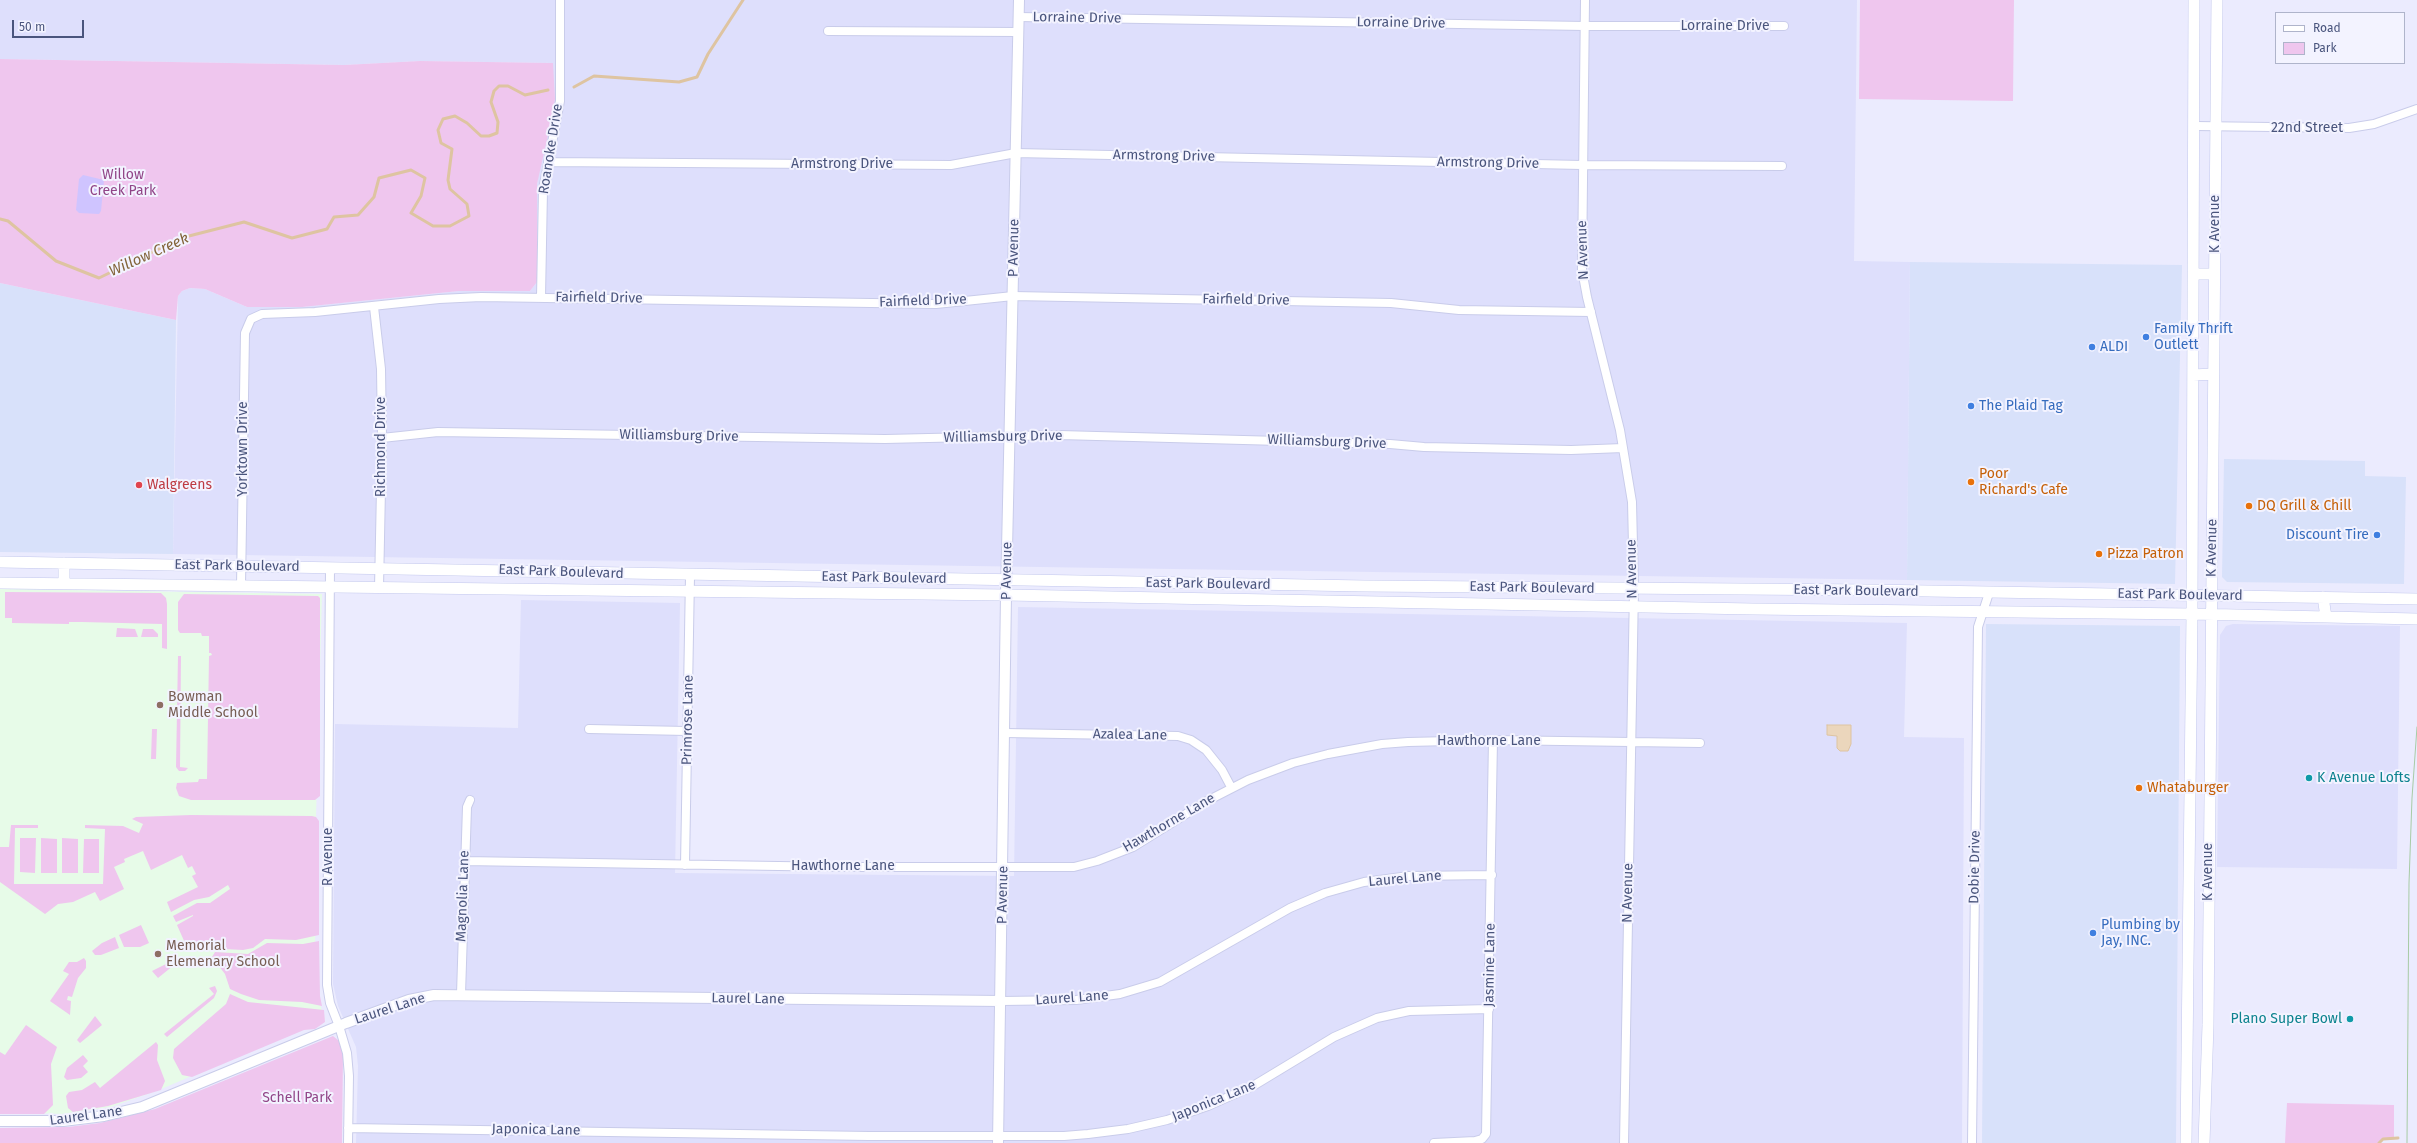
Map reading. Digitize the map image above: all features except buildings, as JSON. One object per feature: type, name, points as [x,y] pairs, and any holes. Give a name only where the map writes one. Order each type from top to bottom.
[{"type":"main road","name":"K Avenue","points":[[2186,1138],[2192,614],[2195,126],[2194,0]]},
{"type":"main road","name":"K Avenue","points":[[2204,1138],[2208,1004],[2208,851],[2212,614],[2217,0]]},
{"type":"main road","points":[[2193,274],[2214,274]]},
{"type":"main road","points":[[2193,375],[2213,374]]},
{"type":"main road","name":"East Park Boulevard","points":[[0,562],[478,569],[690,576],[1634,590],[1989,592],[2417,599]]},
{"type":"main road","points":[[64,563],[64,583]]},
{"type":"main road","points":[[477,589],[478,569]]},
{"type":"main road","name":"East Park Boulevard","points":[[0,582],[1006,595],[1633,607],[2212,614],[2417,619]]},
{"type":"main road","points":[[2323,597],[2326,617]]},
{"type":"main road","points":[[2189,851],[2208,851]]},
{"type":"main road","points":[[2188,1004],[2208,1004]]},
{"type":"main road","points":[[2186,1138],[2204,1138]]},
{"type":"street","name":"Roanoke Drive","points":[[542,297],[543,190],[560,101],[560,0]]},
{"type":"street","name":"P Avenue","points":[[998,1140],[1006,595],[1014,296],[1018,0]]},
{"type":"street","name":"N Avenue","points":[[1585,0],[1582,270],[1623,448],[1632,502],[1634,590],[1624,1143]]},
{"type":"street","name":"Lorraine Drive","points":[[1018,17],[1585,26],[1784,26]]},
{"type":"street","name":"Lorraine Drive","points":[[828,31],[1018,32]]},
{"type":"street","name":"22nd Street","points":[[2195,126],[2349,128],[2374,124],[2417,109]]},
{"type":"street","name":"Armstrong Drive","points":[[548,162],[951,165],[1016,153],[1582,165],[1782,166]]},
{"type":"street","name":"Fairfield Drive","points":[[255,316],[269,313],[316,312],[374,307],[446,298],[542,297],[936,304],[1014,296],[1391,303],[1459,310],[1591,312]]},
{"type":"street","name":"Richmond Drive","points":[[374,307],[381,369],[382,438],[379,588]]},
{"type":"street","name":"Yorktown Drive","points":[[241,586],[243,498],[241,493],[245,333],[248,322],[255,316]]},
{"type":"street","name":"Williamsburg Drive","points":[[382,438],[438,432],[885,439],[1060,435],[1563,450],[1623,448]]},
{"type":"street","name":"R Avenue","points":[[330,567],[327,986],[330,1003],[339,1026],[348,1064],[348,1143]]},
{"type":"street","name":"Primrose Lane","points":[[685,865],[690,576]]},
{"type":"street","name":"Dobie Drive","points":[[1972,1143],[1978,627],[1989,592]]},
{"type":"street","points":[[589,729],[687,731]]},
{"type":"street","name":"Azalea Lane","points":[[1005,733],[1178,736],[1191,740],[1206,750],[1222,770],[1231,788]]},
{"type":"street","name":"Hawthorne Lane","points":[[464,861],[685,865],[1074,867],[1097,861],[1133,847],[1231,788],[1293,763],[1328,754],[1382,744],[1494,740],[1700,743]]},
{"type":"street","name":"Jasmine Lane","points":[[1434,1143],[1475,1142],[1482,1139],[1486,1134],[1494,740]]},
{"type":"street","name":"Magnolia Lane","points":[[461,994],[464,861],[467,807],[470,800]]},
{"type":"street","name":"Laurel Lane","points":[[0,1121],[63,1121],[124,1112],[161,1100],[339,1026],[409,1000],[434,995],[461,994],[852,1001],[1001,1001],[1076,1000],[1120,994],[1160,982],[1290,908],[1326,893],[1364,882],[1409,876],[1492,875]]},
{"type":"street","name":"Japonica Lane","points":[[348,1128],[998,1140],[1088,1134],[1128,1129],[1167,1120],[1208,1106],[1253,1086],[1334,1037],[1377,1018],[1409,1011],[1489,1008]]},
{"type":"shaded area","points":[[0,0],[1857,0],[1854,261],[1910,262],[1907,580],[173,554],[178,296],[182,291],[190,288],[205,289],[247,307],[302,307],[459,291],[530,291],[537,282],[537,184],[553,63],[420,61],[344,65],[0,59]]},
{"type":"shaded area","points":[[1910,262],[2182,265],[2175,584],[1907,580]]},
{"type":"shaded area","points":[[0,283],[176,320],[173,554],[0,552]]},
{"type":"shaded area","points":[[2224,459],[2365,461],[2365,476],[2406,477],[2404,584],[2227,582],[2222,577]]},
{"type":"shaded area","points":[[0,589],[322,594],[316,817],[315,972],[316,993],[325,1019],[159,1090],[111,1107],[62,1114],[0,1112]]},
{"type":"shaded area","points":[[521,600],[680,603],[675,873],[1014,876],[1018,607],[1907,623],[1904,737],[1964,738],[1962,1143],[356,1143],[358,1066],[356,1047],[338,1006],[333,984],[335,724],[518,728]]},
{"type":"shaded area","points":[[1986,624],[2180,626],[2176,1143],[1982,1143]]},
{"type":"shaded area","points":[[2233,624],[2400,626],[2397,869],[2217,867],[2220,635],[2226,626]]},
{"type":"shaded area","points":[[1827,725],[1851,725],[1851,744],[1848,751],[1840,751],[1837,748],[1837,736],[1827,735]]},
{"type":"green space","points":[[1860,0],[2014,0],[2013,101],[1859,99]]},
{"type":"green space","name":"Willow Creek Park","points":[[0,59],[344,65],[420,61],[553,63],[555,99],[537,184],[537,282],[530,291],[459,291],[302,307],[247,307],[205,289],[190,288],[182,291],[178,296],[176,320],[0,283]]},
{"type":"green space","points":[[5,592],[161,593],[166,598],[167,604],[167,649],[162,648],[162,624],[82,622],[69,622],[69,624],[12,623],[12,618],[5,618]]},
{"type":"green space","points":[[184,594],[318,596],[320,598],[320,796],[315,800],[191,800],[179,796],[176,788],[177,783],[198,782],[199,779],[207,779],[209,656],[212,655],[209,653],[209,636],[202,636],[201,633],[180,633],[178,630],[178,602]]},
{"type":"green space","points":[[117,628],[135,629],[138,637],[116,637]]},
{"type":"green space","points":[[143,629],[153,629],[158,634],[158,637],[141,637]]},
{"type":"green space","points":[[178,656],[181,656],[180,767],[188,768],[185,771],[179,771],[176,767]]},
{"type":"green space","points":[[152,729],[157,729],[156,759],[151,759]]},
{"type":"green space","points":[[191,815],[316,817],[319,821],[319,935],[296,940],[265,939],[253,948],[243,950],[205,948],[185,943],[177,925],[193,915],[176,922],[173,916],[197,903],[210,903],[230,889],[228,885],[209,897],[194,900],[171,912],[167,902],[198,887],[192,876],[196,874],[192,866],[188,868],[182,855],[151,870],[143,851],[124,859],[125,862],[114,867],[124,889],[100,901],[95,892],[73,902],[58,904],[45,914],[0,882],[0,847],[9,847],[11,825],[38,825],[38,828],[15,828],[14,884],[103,884],[105,829],[85,828],[85,825],[123,826],[139,833],[143,824],[132,819],[136,817]]},
{"type":"green space","points":[[20,838],[36,838],[35,873],[20,872]]},
{"type":"green space","points":[[41,838],[57,839],[57,873],[41,873]]},
{"type":"green space","points":[[62,838],[78,839],[78,873],[62,873]]},
{"type":"green space","points":[[84,839],[99,839],[99,873],[83,873]]},
{"type":"green space","points":[[141,925],[149,943],[140,947],[124,947],[119,935]]},
{"type":"green space","points":[[115,937],[119,948],[101,955],[95,955],[92,951],[102,943]]},
{"type":"green space","points":[[319,941],[320,996],[322,1006],[302,1002],[259,1000],[241,994],[230,989],[225,974],[212,957],[215,952],[248,954],[267,943],[303,944]]},
{"type":"green space","points":[[84,958],[86,961],[86,968],[78,978],[72,997],[68,996],[67,1000],[71,1001],[70,1015],[50,1001],[69,974],[63,971],[69,962],[77,962]]},
{"type":"green space","points":[[172,961],[174,965],[158,978],[152,971]]},
{"type":"green space","points":[[215,986],[217,991],[214,998],[167,1037],[164,1034],[214,994],[209,988]]},
{"type":"green space","points":[[230,994],[248,1002],[324,1010],[325,1022],[315,1029],[304,1030],[192,1077],[182,1075],[173,1058],[174,1049],[226,1004]]},
{"type":"green space","points":[[95,1016],[102,1025],[80,1043],[77,1040]]},
{"type":"green space","points":[[26,1025],[57,1047],[51,1064],[53,1105],[44,1114],[0,1114],[0,1052],[5,1055]]},
{"type":"green space","name":"Schell Park","points":[[333,1036],[339,1041],[343,1055],[342,1143],[0,1143],[0,1128],[68,1127],[100,1123],[155,1109]]},
{"type":"green space","points":[[156,1042],[158,1045],[157,1060],[165,1081],[161,1090],[108,1106],[73,1112],[68,1108],[66,1096],[69,1092],[82,1090],[95,1082],[100,1088]]},
{"type":"green space","points":[[83,1055],[88,1061],[83,1066],[88,1072],[81,1078],[67,1080],[64,1077],[67,1068]]},
{"type":"green space","points":[[2287,1103],[2394,1105],[2394,1139],[2383,1139],[2379,1143],[2285,1143]]},
{"type":"sand","points":[[83,175],[104,180],[101,211],[99,214],[79,213],[76,210],[79,179]]},
{"type":"waterway","name":"Willow Creek","points":[[574,87],[594,76],[679,82],[697,77],[708,54],[743,0]]},
{"type":"waterway","name":"Willow Creek","points":[[0,219],[8,221],[56,261],[99,278],[181,238],[244,222],[292,238],[327,229],[334,217],[358,215],[374,197],[379,178],[411,170],[425,178],[421,196],[411,213],[433,226],[450,226],[469,216],[467,204],[450,189],[448,180],[452,149],[441,143],[438,130],[443,119],[455,116],[467,123],[481,136],[489,136],[497,133],[498,122],[491,102],[494,91],[499,86],[508,86],[525,95],[548,90]]},
{"type":"waterway","points":[[2379,1143],[2383,1139],[2398,1138]]},
{"type":"tram line","points":[[2407,1143],[2409,883],[2412,798],[2417,727]]},
{"type":"place","name":"Family Thrift Outlett","points":[[2146,337]]},
{"type":"place","name":"ALDI","points":[[2092,347]]},
{"type":"place","name":"The Plaid Tag","points":[[1971,406]]},
{"type":"place","name":"Poor Richard's Cafe","points":[[1971,482]]},
{"type":"place","name":"Walgreens","points":[[139,485]]},
{"type":"place","name":"DQ Grill & Chill","points":[[2249,506]]},
{"type":"place","name":"Discount Tire","points":[[2377,535]]},
{"type":"place","name":"Pizza Patron","points":[[2099,554]]},
{"type":"place","name":"Bowman Middle School","points":[[160,705]]},
{"type":"place","name":"K Avenue Lofts","points":[[2309,778]]},
{"type":"place","name":"Whataburger","points":[[2139,788]]},
{"type":"place","name":"Plumbing by Jay, INC.","points":[[2093,933]]},
{"type":"place","name":"Memorial Elemenary School","points":[[158,954]]},
{"type":"place","name":"Plano Super Bowl","points":[[2350,1019]]}]
